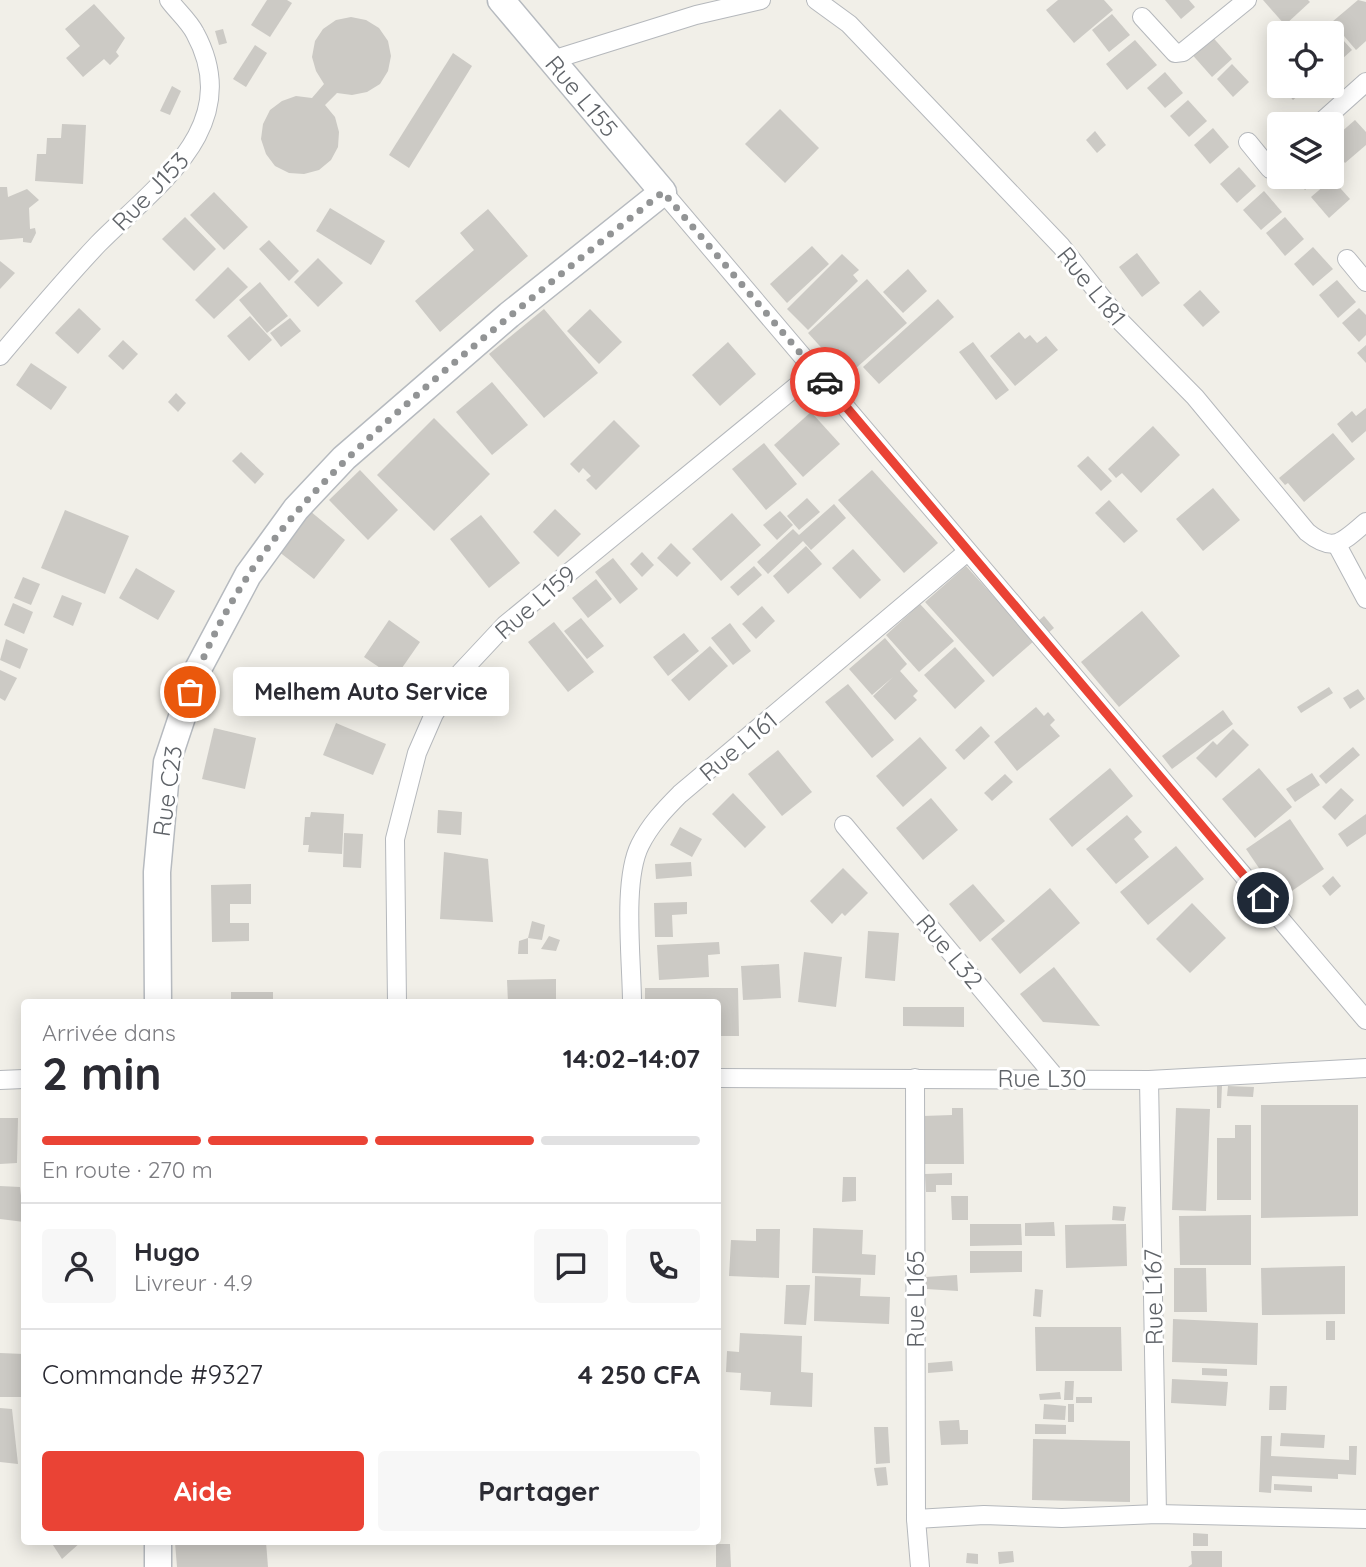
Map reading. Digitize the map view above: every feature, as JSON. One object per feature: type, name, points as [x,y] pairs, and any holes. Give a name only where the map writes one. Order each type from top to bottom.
[{"type":"street","name":"Rue J153","points":[[0,356],[98,244],[182,163],[201,131],[210,94],[206,59],[195,32],[169,0]]},
{"type":"street","name":"Rue L155","points":[[502,0],[663,192]]},
{"type":"street","points":[[552,60],[696,15],[761,0]]},
{"type":"street","name":"Rue L181","points":[[816,0],[849,24],[1061,246],[1122,323],[1195,397],[1307,532],[1322,544],[1337,545]]},
{"type":"street","points":[[1142,17],[1175,53],[1183,52],[1247,0]]},
{"type":"street","points":[[1332,112],[1366,82]]},
{"type":"street","points":[[1248,142],[1267,165]]},
{"type":"street","points":[[663,192],[1366,1020]]},
{"type":"street","name":"Rue C23","points":[[158,999],[157,872],[167,762],[198,669],[248,575],[296,509],[344,458],[509,315],[663,192]]},
{"type":"street","points":[[1347,259],[1366,282]]},
{"type":"street","name":"Rue L159","points":[[397,999],[395,839],[417,753],[434,714],[461,672],[505,625],[815,370]]},
{"type":"street","points":[[1366,522],[1337,545],[1366,599]]},
{"type":"street","name":"Rue L161","points":[[632,999],[630,876],[638,847],[655,820],[680,794],[967,552]]},
{"type":"street","name":"Rue L32","points":[[844,825],[1056,1078]]},
{"type":"street","name":"Rue L30","points":[[721,1078],[1149,1080],[1366,1068]]},
{"type":"street","name":"Rue L165","points":[[915,1078],[916,1520],[920,1567]]},
{"type":"street","points":[[0,1080],[21,1079]]},
{"type":"street","name":"Rue L167","points":[[1149,1080],[1157,1514]]},
{"type":"street","points":[[916,1520],[984,1515],[1062,1518],[1157,1514],[1366,1519]]},
{"type":"street","points":[[158,1545],[158,1567]]},
{"type":"building","points":[[267,0],[287,0],[292,3],[270,37],[251,25]]},
{"type":"building","points":[[1058,0],[1104,0],[1113,10],[1074,43],[1046,10]]},
{"type":"building","points":[[1165,0],[1189,0],[1195,7],[1181,19]]},
{"type":"building","points":[[1263,0],[1310,2],[1289,21],[1281,21]]},
{"type":"building","points":[[1358,0],[1366,2],[1366,41],[1356,50],[1344,36],[1344,21],[1333,21]]},
{"type":"building","points":[[94,4],[125,38],[116,52],[119,56],[110,65],[104,59],[83,77],[66,58],[80,46],[65,29]]},
{"type":"building","points":[[1112,14],[1130,35],[1109,52],[1092,30]]},
{"type":"building","points":[[351,17],[366,20],[379,28],[388,41],[391,56],[388,71],[380,84],[367,92],[352,95],[337,93],[325,105],[335,117],[339,132],[338,147],[331,160],[319,170],[304,174],[289,173],[275,166],[266,154],[261,139],[263,124],[270,110],[282,101],[296,96],[312,98],[324,84],[312,57],[315,41],[323,29],[336,20]]},
{"type":"building","points":[[223,29],[227,43],[219,45],[215,31]]},
{"type":"building","points":[[1209,33],[1232,59],[1212,77],[1189,51]]},
{"type":"building","points":[[1135,40],[1157,65],[1127,90],[1106,64]]},
{"type":"building","points":[[1344,41],[1352,50],[1344,57]]},
{"type":"building","points":[[255,45],[267,53],[246,87],[233,79]]},
{"type":"building","points":[[453,53],[472,66],[409,168],[389,155]]},
{"type":"building","points":[[1232,64],[1249,82],[1233,97],[1217,79]]},
{"type":"building","points":[[1165,72],[1183,93],[1165,108],[1147,88]]},
{"type":"building","points":[[172,86],[181,91],[170,115],[160,111]]},
{"type":"building","points":[[1188,100],[1207,121],[1189,137],[1170,116]]},
{"type":"building","points":[[780,109],[819,148],[785,183],[745,144]]},
{"type":"building","points":[[1355,120],[1366,132],[1366,145],[1345,163],[1344,162],[1344,130]]},
{"type":"building","points":[[62,124],[86,125],[83,184],[35,181],[37,154],[46,154],[47,138],[61,138]]},
{"type":"building","points":[[1213,128],[1229,147],[1210,164],[1194,145]]},
{"type":"building","points":[[1095,131],[1106,145],[1097,153],[1086,140]]},
{"type":"building","points":[[1239,167],[1256,186],[1237,203],[1220,184]]},
{"type":"building","points":[[0,187],[7,187],[8,197],[27,189],[39,200],[29,208],[30,229],[35,228],[36,233],[31,243],[23,242],[23,238],[0,240]]},
{"type":"building","points":[[1320,189],[1341,189],[1350,199],[1329,218],[1311,197]]},
{"type":"building","points":[[1264,191],[1282,212],[1261,230],[1243,210]]},
{"type":"building","points":[[214,192],[248,227],[224,250],[190,215]]},
{"type":"building","points":[[330,208],[385,241],[371,265],[316,231]]},
{"type":"building","points":[[488,209],[528,256],[440,332],[415,301],[474,250],[460,233]]},
{"type":"building","points":[[185,217],[216,249],[194,271],[162,239]]},
{"type":"building","points":[[1285,217],[1304,239],[1285,256],[1266,233]]},
{"type":"building","points":[[269,240],[299,271],[289,281],[259,249]]},
{"type":"building","points":[[812,246],[829,264],[787,303],[770,284]]},
{"type":"building","points":[[1313,247],[1333,269],[1313,286],[1294,264]]},
{"type":"building","points":[[1137,253],[1160,283],[1142,297],[1119,267]]},
{"type":"building","points":[[842,254],[859,270],[853,275],[858,281],[808,330],[787,309]]},
{"type":"building","points":[[318,258],[343,283],[318,307],[294,282]]},
{"type":"building","points":[[0,261],[15,273],[0,289]]},
{"type":"building","points":[[228,267],[248,287],[214,319],[195,300]]},
{"type":"building","points":[[908,269],[927,291],[903,313],[883,292]]},
{"type":"building","points":[[867,279],[907,323],[847,376],[808,333]]},
{"type":"building","points":[[1337,280],[1356,302],[1338,318],[1319,295]]},
{"type":"building","points":[[260,282],[288,316],[267,333],[239,300]]},
{"type":"building","points":[[1200,290],[1220,312],[1203,327],[1183,305]]},
{"type":"building","points":[[938,299],[954,317],[879,384],[863,367]]},
{"type":"building","points":[[79,308],[101,329],[78,354],[55,333]]},
{"type":"building","points":[[1359,308],[1366,315],[1366,335],[1359,342],[1342,323]]},
{"type":"building","points":[[544,309],[598,373],[544,418],[489,354]]},
{"type":"building","points":[[590,309],[622,342],[599,364],[567,331]]},
{"type":"building","points":[[250,316],[272,340],[249,361],[227,336]]},
{"type":"building","points":[[290,318],[301,331],[281,347],[270,333]]},
{"type":"building","points":[[1019,332],[1025,339],[1030,335],[1037,343],[1046,336],[1058,350],[1015,386],[990,356]]},
{"type":"building","points":[[123,340],[138,354],[123,370],[108,356]]},
{"type":"building","points":[[728,342],[756,374],[720,406],[692,375]]},
{"type":"building","points":[[973,342],[1009,390],[996,400],[959,352]]},
{"type":"building","points":[[1366,345],[1366,363],[1357,353]]},
{"type":"building","points":[[31,363],[67,387],[51,410],[16,385]]},
{"type":"building","points":[[492,382],[528,425],[492,455],[456,412]]},
{"type":"building","points":[[176,393],[186,403],[178,412],[168,402]]},
{"type":"building","points":[[1366,408],[1366,431],[1352,443],[1337,424],[1352,411],[1356,416]]},
{"type":"building","points":[[811,412],[840,444],[803,477],[774,445]]},
{"type":"building","points":[[434,418],[490,474],[434,531],[377,475]]},
{"type":"building","points":[[614,420],[640,446],[596,490],[586,480],[591,476],[583,468],[579,473],[570,464]]},
{"type":"building","points":[[1153,426],[1180,455],[1141,493],[1122,473],[1116,478],[1108,469]]},
{"type":"building","points":[[1333,433],[1355,459],[1304,502],[1288,483],[1285,485],[1279,478]]},
{"type":"building","points":[[764,443],[797,484],[766,510],[732,469]]},
{"type":"building","points":[[241,452],[264,474],[255,484],[232,461]]},
{"type":"building","points":[[1088,456],[1112,481],[1101,491],[1077,466]]},
{"type":"building","points":[[360,470],[398,510],[368,540],[329,500]]},
{"type":"building","points":[[872,470],[938,543],[904,573],[838,500]]},
{"type":"building","points":[[1213,488],[1240,520],[1203,551],[1176,519]]},
{"type":"building","points":[[807,498],[820,512],[799,530],[787,516]]},
{"type":"building","points":[[1109,500],[1138,531],[1124,543],[1095,513]]},
{"type":"building","points":[[834,504],[846,518],[811,550],[803,541],[768,574],[757,562],[793,529],[799,535]]},
{"type":"building","points":[[555,509],[581,534],[558,557],[533,532]]},
{"type":"building","points":[[65,510],[129,536],[105,594],[41,568]]},
{"type":"building","points":[[310,511],[345,540],[314,579],[278,551]]},
{"type":"building","points":[[780,511],[793,525],[777,540],[763,525]]},
{"type":"building","points":[[732,513],[761,545],[721,581],[692,549]]},
{"type":"building","points":[[481,515],[520,563],[489,588],[450,539]]},
{"type":"building","points":[[671,543],[691,563],[677,577],[657,558]]},
{"type":"building","points":[[806,546],[822,564],[788,594],[773,576]]},
{"type":"building","points":[[853,549],[881,580],[860,599],[832,568]]},
{"type":"building","points":[[642,552],[654,565],[642,577],[630,564]]},
{"type":"building","points":[[613,558],[638,589],[620,604],[595,572]]},
{"type":"building","points":[[754,566],[762,575],[738,596],[730,587]]},
{"type":"building","points":[[966,566],[1034,641],[993,677],[925,602]]},
{"type":"building","points":[[136,568],[175,591],[158,620],[119,598]]},
{"type":"building","points":[[23,577],[40,584],[31,605],[14,598]]},
{"type":"building","points":[[596,579],[612,599],[588,618],[572,598]]},
{"type":"building","points":[[62,595],[82,603],[73,626],[53,617]]},
{"type":"building","points":[[13,603],[33,612],[24,634],[4,625]]},
{"type":"building","points":[[920,604],[954,641],[919,672],[886,635]]},
{"type":"building","points":[[762,606],[775,621],[756,639],[742,624]]},
{"type":"building","points":[[1142,611],[1180,656],[1119,707],[1081,662]]},
{"type":"building","points":[[1044,616],[1054,628],[1047,634],[1037,622]]},
{"type":"building","points":[[581,618],[604,646],[587,659],[564,631]]},
{"type":"building","points":[[389,620],[420,642],[395,678],[364,657]]},
{"type":"building","points":[[554,622],[594,672],[568,692],[528,642]]},
{"type":"building","points":[[730,623],[751,651],[733,665],[711,638]]},
{"type":"building","points":[[684,633],[699,651],[668,676],[653,657]]},
{"type":"building","points":[[885,638],[907,664],[900,671],[918,691],[913,696],[917,700],[895,720],[873,696],[893,677],[872,695],[849,669]]},
{"type":"building","points":[[6,639],[28,649],[20,669],[0,660]]},
{"type":"building","points":[[710,646],[728,666],[689,701],[671,680]]},
{"type":"building","points":[[955,647],[985,681],[955,709],[924,675]]},
{"type":"building","points":[[0,670],[17,678],[5,701],[0,698]]},
{"type":"building","points":[[848,684],[894,740],[872,758],[825,702]]},
{"type":"building","points":[[1329,687],[1333,693],[1301,713],[1297,707]]},
{"type":"building","points":[[1358,689],[1365,699],[1350,709],[1343,698]]},
{"type":"building","points":[[1036,707],[1044,716],[1048,712],[1055,720],[1050,725],[1060,736],[1017,771],[994,742]]},
{"type":"building","points":[[1223,710],[1233,724],[1172,769],[1162,756]]},
{"type":"building","points":[[336,723],[386,744],[373,775],[323,755]]},
{"type":"building","points":[[981,726],[990,736],[964,760],[955,750]]},
{"type":"building","points":[[214,728],[256,738],[245,789],[202,779]]},
{"type":"building","points":[[1233,729],[1249,745],[1216,778],[1196,758],[1213,741],[1217,745]]},
{"type":"building","points":[[920,737],[947,768],[903,807],[876,776]]},
{"type":"building","points":[[1353,747],[1360,755],[1326,784],[1319,776]]},
{"type":"building","points":[[778,750],[812,792],[782,816],[748,774]]},
{"type":"building","points":[[1110,768],[1133,796],[1072,847],[1049,819]]},
{"type":"building","points":[[1259,768],[1292,807],[1255,838],[1222,799]]},
{"type":"building","points":[[1312,773],[1320,785],[1295,802],[1286,789]]},
{"type":"building","points":[[1005,774],[1013,782],[992,801],[984,793]]},
{"type":"building","points":[[1341,788],[1354,800],[1335,820],[1322,807]]},
{"type":"building","points":[[733,793],[766,827],[745,848],[712,814]]},
{"type":"building","points":[[931,798],[958,830],[923,860],[896,828]]},
{"type":"building","points":[[438,810],[462,812],[461,835],[437,833]]},
{"type":"building","points":[[311,812],[344,814],[342,854],[308,852],[309,845],[303,845],[305,817],[310,817]]},
{"type":"building","points":[[1366,814],[1366,834],[1347,847],[1338,834]]},
{"type":"building","points":[[1127,815],[1142,832],[1134,839],[1149,857],[1116,884],[1086,849]]},
{"type":"building","points":[[1290,819],[1324,869],[1280,899],[1246,849]]},
{"type":"building","points":[[680,827],[702,839],[692,857],[670,845]]},
{"type":"building","points":[[344,833],[363,834],[361,868],[343,867]]},
{"type":"building","points":[[1176,846],[1204,879],[1148,925],[1120,892]]},
{"type":"building","points":[[444,852],[488,859],[493,922],[440,919]]},
{"type":"building","points":[[691,862],[692,876],[656,879],[655,864]]},
{"type":"building","points":[[843,868],[868,893],[845,916],[842,913],[832,924],[810,901]]},
{"type":"building","points":[[1333,876],[1341,886],[1330,896],[1322,886]]},
{"type":"building","points":[[251,884],[251,904],[230,904],[230,923],[249,923],[249,941],[212,942],[211,885]]},
{"type":"building","points":[[973,884],[1005,921],[980,942],[949,904]]},
{"type":"building","points":[[1050,888],[1080,923],[1020,974],[991,939]]},
{"type":"building","points":[[687,902],[687,914],[672,915],[673,937],[655,937],[654,903]]},
{"type":"building","points":[[1192,903],[1226,938],[1190,973],[1156,939]]},
{"type":"building","points":[[532,921],[545,925],[542,940],[528,938]]},
{"type":"building","points":[[868,931],[899,933],[895,981],[865,978]]},
{"type":"building","points":[[549,936],[560,940],[556,951],[541,949]]},
{"type":"building","points":[[528,938],[528,954],[518,954],[519,941]]},
{"type":"building","points":[[719,942],[720,954],[708,955],[709,977],[659,980],[657,945]]},
{"type":"building","points":[[804,952],[842,957],[836,1007],[798,1002]]},
{"type":"building","points":[[779,964],[781,998],[743,1000],[741,966]]},
{"type":"building","points":[[1054,967],[1100,1026],[1043,1022],[1020,994]]},
{"type":"building","points":[[556,979],[556,999],[508,999],[507,980]]},
{"type":"building","points":[[645,988],[738,988],[739,1036],[721,1036],[721,999],[645,999]]},
{"type":"building","points":[[231,992],[273,992],[273,999],[231,999]]},
{"type":"building","points":[[903,1007],[964,1007],[964,1027],[903,1026]]},
{"type":"building","points":[[1217,1086],[1222,1086],[1221,1108],[1217,1108]]},
{"type":"building","points":[[1228,1086],[1254,1087],[1253,1097],[1227,1096]]},
{"type":"building","points":[[1261,1105],[1358,1105],[1358,1216],[1261,1218]]},
{"type":"building","points":[[952,1108],[963,1108],[964,1164],[924,1164],[923,1116],[952,1115]]},
{"type":"building","points":[[1176,1108],[1210,1109],[1206,1211],[1172,1210]]},
{"type":"building","points":[[0,1118],[18,1118],[17,1163],[0,1164]]},
{"type":"building","points":[[1235,1125],[1251,1125],[1251,1200],[1217,1200],[1217,1138],[1235,1138]]},
{"type":"building","points":[[952,1173],[952,1185],[936,1185],[936,1192],[926,1192],[925,1174]]},
{"type":"building","points":[[843,1177],[856,1177],[856,1201],[842,1202]]},
{"type":"building","points":[[0,1186],[20,1187],[21,1222],[0,1219]]},
{"type":"building","points":[[951,1196],[968,1196],[968,1220],[952,1220]]},
{"type":"building","points":[[1113,1206],[1126,1207],[1124,1221],[1112,1220]]},
{"type":"building","points":[[1251,1215],[1251,1265],[1180,1265],[1179,1216]]},
{"type":"building","points":[[1054,1222],[1055,1236],[1025,1236],[1025,1223]]},
{"type":"building","points":[[970,1224],[1021,1224],[1022,1245],[970,1246]]},
{"type":"building","points":[[1126,1224],[1127,1266],[1066,1268],[1065,1225]]},
{"type":"building","points":[[813,1228],[863,1230],[862,1254],[876,1255],[875,1275],[812,1273]]},
{"type":"building","points":[[756,1229],[780,1229],[779,1278],[729,1276],[731,1240],[756,1241]]},
{"type":"building","points":[[970,1251],[1022,1251],[1022,1272],[970,1273]]},
{"type":"building","points":[[1345,1266],[1345,1314],[1262,1315],[1261,1268]]},
{"type":"building","points":[[1174,1268],[1206,1268],[1207,1312],[1174,1312]]},
{"type":"building","points":[[957,1275],[958,1291],[926,1289],[925,1277]]},
{"type":"building","points":[[815,1276],[861,1278],[860,1296],[890,1297],[889,1324],[814,1321]]},
{"type":"building","points":[[786,1285],[810,1285],[806,1325],[784,1324]]},
{"type":"building","points":[[1035,1289],[1043,1290],[1041,1317],[1033,1316]]},
{"type":"building","points":[[1173,1319],[1258,1323],[1257,1365],[1172,1362]]},
{"type":"building","points":[[1326,1321],[1335,1321],[1335,1340],[1326,1340]]},
{"type":"building","points":[[1035,1327],[1121,1327],[1122,1371],[1036,1371]]},
{"type":"building","points":[[740,1333],[802,1336],[801,1372],[813,1373],[812,1407],[770,1405],[771,1392],[740,1390],[741,1373],[726,1372],[727,1351],[739,1352]]},
{"type":"building","points":[[0,1353],[21,1354],[21,1397],[0,1397]]},
{"type":"building","points":[[952,1361],[953,1371],[928,1373],[928,1363]]},
{"type":"building","points":[[1202,1368],[1227,1369],[1227,1376],[1202,1375]]},
{"type":"building","points":[[1172,1379],[1228,1382],[1226,1406],[1171,1403]]},
{"type":"building","points":[[1065,1381],[1074,1381],[1073,1400],[1064,1400]]},
{"type":"building","points":[[1270,1386],[1287,1386],[1286,1410],[1269,1410]]},
{"type":"building","points":[[1060,1392],[1061,1399],[1040,1400],[1039,1394]]},
{"type":"building","points":[[1076,1397],[1092,1397],[1092,1403],[1076,1403]]},
{"type":"building","points":[[1044,1404],[1066,1406],[1065,1420],[1043,1419]]},
{"type":"building","points":[[1068,1404],[1074,1404],[1074,1422],[1068,1422]]},
{"type":"building","points":[[0,1408],[12,1409],[18,1464],[0,1462]]},
{"type":"building","points":[[959,1420],[960,1430],[968,1430],[968,1444],[941,1445],[939,1421]]},
{"type":"building","points":[[1035,1424],[1066,1425],[1066,1434],[1035,1434]]},
{"type":"building","points":[[874,1427],[888,1427],[890,1463],[876,1464]]},
{"type":"building","points":[[1281,1433],[1325,1435],[1324,1448],[1280,1446]]},
{"type":"building","points":[[1261,1436],[1272,1436],[1271,1456],[1349,1460],[1349,1446],[1357,1446],[1356,1475],[1338,1474],[1338,1479],[1272,1476],[1271,1493],[1259,1492]]},
{"type":"building","points":[[1033,1439],[1130,1441],[1130,1502],[1032,1500]]},
{"type":"building","points":[[886,1467],[888,1485],[877,1486],[874,1468]]},
{"type":"building","points":[[1274,1484],[1312,1486],[1312,1492],[1274,1490]]},
{"type":"building","points":[[1193,1533],[1208,1534],[1208,1546],[1193,1546]]},
{"type":"building","points":[[730,1544],[731,1567],[716,1567],[716,1545]]},
{"type":"building","points":[[53,1545],[78,1545],[62,1559]]},
{"type":"building","points":[[175,1545],[266,1545],[268,1567],[177,1567]]},
{"type":"building","points":[[1013,1551],[1014,1562],[999,1564],[998,1552]]},
{"type":"building","points":[[1191,1551],[1222,1551],[1222,1567],[1188,1567],[1192,1564]]},
{"type":"building","points":[[967,1553],[978,1554],[978,1564],[966,1563]]},
{"type":"way so far","points":[[190,692],[219,625],[248,575],[296,509],[344,458],[509,315],[663,192],[825,382]]},
{"type":"place","name":"Melhem Auto Service","points":[[190,692]]},
{"type":"route","points":[[825,382],[1263,898]]}]
